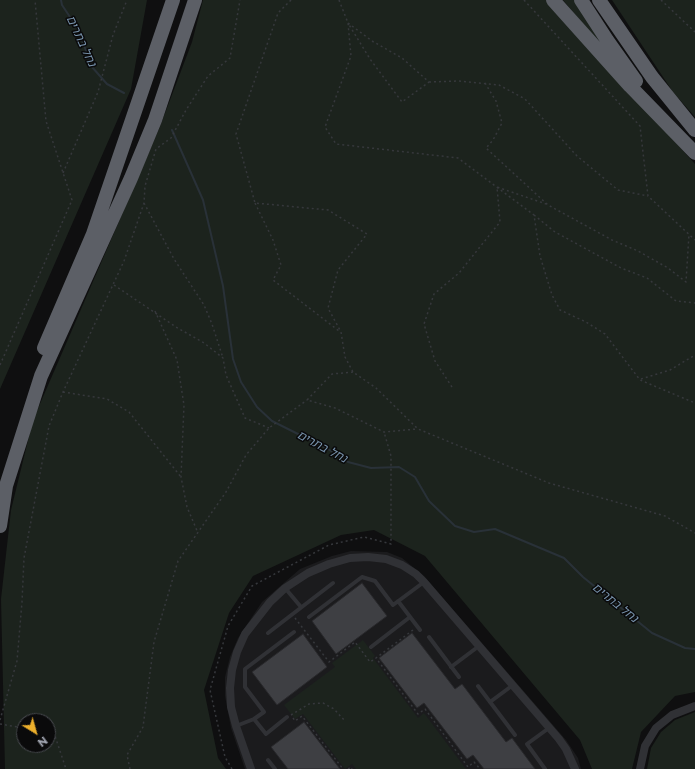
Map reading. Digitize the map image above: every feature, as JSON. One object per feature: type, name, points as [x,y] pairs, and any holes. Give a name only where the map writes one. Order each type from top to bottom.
[{"type":"highway","points":[[0,482],[6,453],[29,382],[93,234],[173,0]]},
{"type":"highway","points":[[0,526],[6,486],[41,376],[131,178],[155,120],[195,0]]},
{"type":"highway","points":[[554,0],[630,86],[695,153]]},
{"type":"highway","points":[[581,0],[640,86],[695,153]]},
{"type":"highway","points":[[599,0],[652,77],[695,130]]},
{"type":"street","points":[[251,769],[231,707],[230,688],[232,670],[237,652],[245,634],[256,617],[285,588],[308,574],[329,564],[350,558],[368,557],[386,559],[402,565],[416,574],[424,582],[566,748],[574,769]]},
{"type":"street","points":[[640,769],[645,746],[656,728],[672,715],[695,706]]},
{"type":"lane","points":[[309,618],[362,577],[375,581],[393,605],[424,582]]},
{"type":"lane","points":[[268,633],[333,583]]},
{"type":"lane","points":[[285,588],[301,608]]},
{"type":"lane","points":[[398,601],[419,628]]},
{"type":"lane","points":[[371,647],[410,617]]},
{"type":"lane","points":[[236,726],[254,719],[264,712],[245,687],[245,668],[294,632]]},
{"type":"lane","points":[[429,637],[459,677]]},
{"type":"lane","points":[[451,667],[479,646]]},
{"type":"lane","points":[[490,702],[513,685]]},
{"type":"lane","points":[[478,686],[515,735]]},
{"type":"lane","points":[[254,719],[266,734],[289,716]]},
{"type":"lane","points":[[545,769],[527,744],[549,728]]},
{"type":"lane","points":[[268,760],[275,769]]},
{"type":"path","points":[[0,365],[72,200],[46,121],[35,0]]},
{"type":"path","points":[[63,173],[98,92],[113,35],[127,0]]},
{"type":"path","points":[[0,720],[17,661],[24,558],[49,426],[63,392],[114,285],[144,203],[145,186],[156,149],[171,138],[186,110],[208,76],[230,58],[240,0]]},
{"type":"path","points":[[290,0],[278,13],[236,134],[255,203],[273,240],[281,265],[273,280],[341,332]]},
{"type":"path","points":[[339,0],[348,23],[370,59],[402,102],[429,82],[458,81],[499,85],[525,99],[577,156],[618,190],[648,196],[695,240]]},
{"type":"path","points":[[524,0],[640,126],[648,196]]},
{"type":"path","points":[[661,0],[695,32]]},
{"type":"path","points":[[348,23],[372,41],[402,58],[429,82]]},
{"type":"path","points":[[348,23],[351,56],[325,127],[336,144],[458,158],[555,232],[620,268],[647,278],[676,301],[695,303]]},
{"type":"path","points":[[485,83],[496,101],[502,123],[493,140],[486,148],[548,205]]},
{"type":"path","points":[[497,187],[548,205],[612,240],[638,251],[668,268],[686,282],[689,234]]},
{"type":"path","points":[[452,387],[435,361],[424,324],[434,294],[459,273],[500,222],[497,187]]},
{"type":"path","points":[[144,203],[174,259],[204,305],[223,358],[226,376],[245,418],[269,428]]},
{"type":"path","points":[[255,203],[328,210],[367,234],[338,270],[328,308],[341,332],[345,357],[353,372],[376,388],[418,429],[549,483],[665,516],[695,534]]},
{"type":"path","points":[[534,215],[540,256],[552,295],[560,310],[586,322],[605,334],[640,380],[695,403]]},
{"type":"path","points":[[114,285],[155,311],[223,358]]},
{"type":"path","points":[[155,311],[177,360],[184,405],[181,476],[187,507],[198,533]]},
{"type":"path","points":[[640,380],[670,370],[695,355]]},
{"type":"path","points":[[130,769],[127,756],[143,727],[154,642],[169,598],[178,561],[226,492],[246,455],[269,428],[307,400],[332,374],[353,372]]},
{"type":"path","points":[[63,392],[107,398],[129,412],[181,476]]},
{"type":"path","points":[[307,400],[335,408],[384,432],[418,429]]},
{"type":"path","points":[[292,614],[329,662],[355,642],[370,662],[419,628]]},
{"type":"path","points":[[376,658],[418,714],[425,709],[468,766],[474,762],[480,769]]},
{"type":"path","points":[[343,769],[302,716],[295,721],[289,716],[309,704],[323,703],[334,710],[345,721]]},
{"type":"path","points":[[0,724],[16,727]]},
{"type":"path","points":[[56,739],[66,769]]},
{"type":"path","points":[[348,769],[352,769]]},
{"type":"shaded area","points":[[0,0],[147,0],[131,89],[0,389]]},
{"type":"shaded area","points":[[203,0],[547,0],[695,164],[695,692],[675,696],[641,732],[632,769],[592,769],[580,740],[425,556],[374,530],[341,535],[253,576],[229,613],[204,690],[218,758],[226,769],[5,769],[1,599],[11,510],[33,420],[159,129],[192,42]]},
{"type":"shaded area","points":[[563,0],[574,0],[613,60]]},
{"type":"shaded area","points":[[612,0],[695,0],[695,117],[673,92]]},
{"type":"shaded area","points":[[351,551],[387,552],[402,558],[424,576],[566,740],[578,758],[581,769],[245,769],[231,728],[225,696],[225,677],[230,657],[238,638],[262,602],[300,569],[332,556]]},
{"type":"shaded area","points":[[363,640],[375,656],[373,658],[418,718],[424,713],[466,769],[356,769],[352,764],[345,769],[303,714],[295,719],[284,705],[335,667],[332,663]]},
{"type":"shaded area","points":[[695,712],[695,769],[647,769],[651,748],[661,732],[675,720]]},
{"type":"building","points":[[362,583],[387,616],[336,654],[312,621]]},
{"type":"building","points":[[412,633],[455,689],[462,684],[506,742],[512,738],[535,769],[484,769],[473,755],[467,759],[424,703],[417,708],[379,658]]},
{"type":"building","points":[[303,634],[327,667],[277,705],[252,672]]},
{"type":"building","points":[[304,722],[340,769],[288,769],[271,747]]},
{"type":"waterway","name":"נחל בתרים","points":[[61,0],[62,5],[78,29],[92,67],[107,84],[124,93]]},
{"type":"waterway","name":"נחל בתרים","points":[[172,130],[203,200],[223,286],[233,359],[241,382],[257,407],[272,421],[328,449],[348,462],[371,468],[399,467],[415,477],[429,501],[455,526],[474,532],[495,529],[564,558],[583,577],[652,633],[685,648],[695,649]]}]
